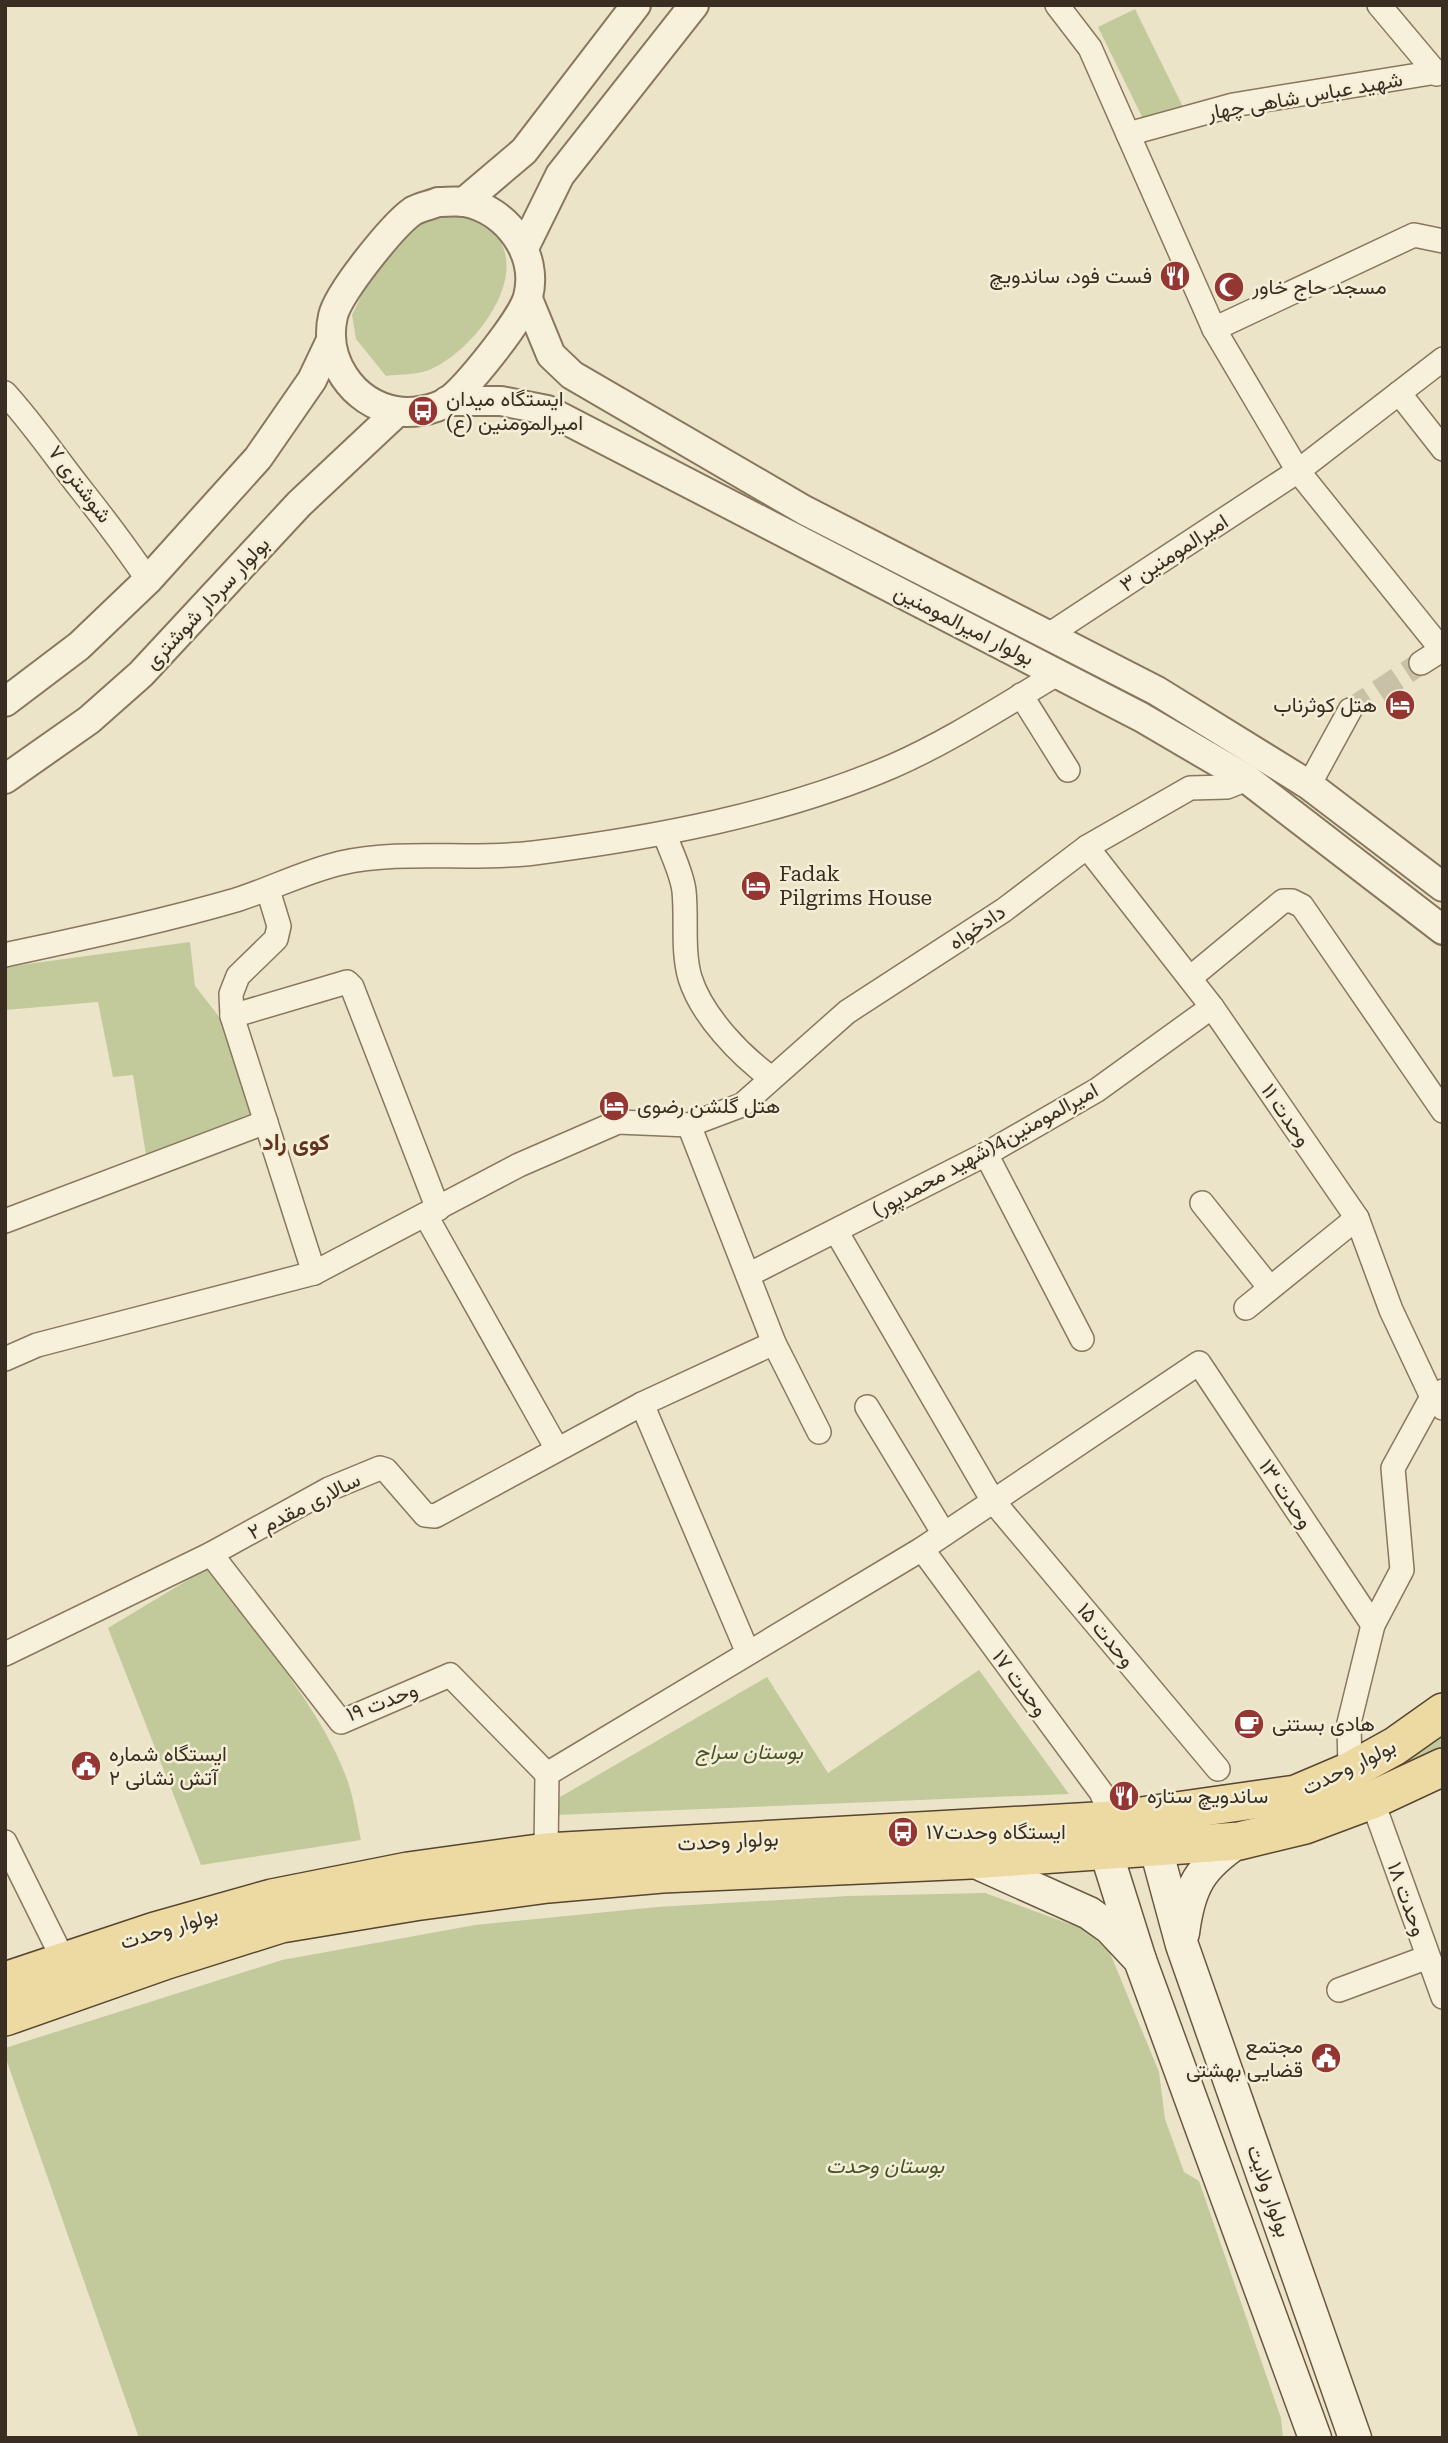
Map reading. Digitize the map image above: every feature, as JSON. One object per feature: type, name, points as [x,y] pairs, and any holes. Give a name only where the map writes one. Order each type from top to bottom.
[{"type":"main road","name":"بولوار وحدت","points":[[5,2017],[167,1960],[281,1924],[414,1902],[548,1884],[662,1874],[971,1860],[1109,1836],[1296,1794],[1350,1772],[1395,1746],[1443,1712]]},
{"type":"main road","name":"بولوار وحدت","points":[[5,1981],[272,1898],[408,1871],[547,1852],[1109,1836],[1156,1849],[1239,1841],[1305,1825],[1372,1800],[1443,1767]]},
{"type":"main road","name":"بولوار ولایت","points":[[1109,1836],[1140,1961],[1315,2438]]},
{"type":"main road","name":"بولوار ولایت","points":[[1182,1944],[1187,1901],[1198,1878],[1212,1859],[1239,1841]]},
{"type":"main road","name":"بولوار ولایت","points":[[1156,1849],[1182,1944],[1355,2438]]},
{"type":"main road","name":"بولوار ولایت","points":[[971,1860],[1088,1913],[1110,1928],[1140,1961]]},
{"type":"main road","points":[[1140,1961],[1143,1950],[1157,1937],[1173,1938],[1182,1944]]},
{"type":"street","points":[[464,202],[524,151],[636,5]]},
{"type":"street","points":[[524,248],[560,175],[694,5]]},
{"type":"street","points":[[1057,5],[1090,48],[1214,329],[1298,471],[1442,650],[1421,663]]},
{"type":"street","points":[[1379,5],[1440,73]]},
{"type":"street","name":"شهید عباس شاهی چهار","points":[[1128,134],[1234,105],[1440,73]]},
{"type":"street","points":[[438,202],[464,202],[489,210],[509,226],[524,248],[530,273],[528,299],[494,351],[447,401],[423,411],[397,412],[372,403],[351,387],[337,365],[331,340],[333,314],[370,256],[414,211],[438,202]]},
{"type":"street","points":[[1214,329],[1414,235],[1443,241]]},
{"type":"street","name":"بولوار امیرالمومنین","points":[[528,299],[551,355],[572,375],[804,510],[1157,691],[1309,785],[1443,887]]},
{"type":"street","points":[[5,702],[79,646],[148,580],[258,458],[312,380],[331,340]]},
{"type":"street","name":"امیرالمومنین ۳","points":[[1050,634],[1298,471],[1443,359]]},
{"type":"street","name":"شوشتری ۷","points":[[5,393],[54,449],[82,491],[117,533],[148,580]]},
{"type":"street","points":[[1399,393],[1443,449]]},
{"type":"street","name":"بولوار امیرالمومنین","points":[[447,401],[501,401],[547,410],[1057,674],[1247,779],[1443,930]]},
{"type":"street","name":"بولوار سردار شوشتری","points":[[5,779],[89,720],[141,674],[299,504],[397,412]]},
{"type":"street","points":[[5,955],[169,919],[268,891],[340,863],[394,858],[483,858],[665,835],[772,806],[892,766],[956,734],[1057,674]]},
{"type":"street","points":[[1021,695],[1068,770]]},
{"type":"street","points":[[1309,785],[1350,710]]},
{"type":"street","points":[[1177,739],[1196,765],[1190,788],[1227,787],[1247,779]]},
{"type":"street","name":"دادخواه","points":[[689,1125],[742,1105],[848,1012],[1004,910],[1087,847],[1190,788]]},
{"type":"street","points":[[665,835],[684,890],[683,921],[690,979],[720,1031],[751,1063],[771,1078]]},
{"type":"street","name":"وحدت ۱۱","points":[[1087,847],[1212,1007],[1357,1218],[1391,1310],[1439,1399]]},
{"type":"street","points":[[268,891],[279,926],[276,939],[238,976],[232,994],[232,1016],[314,1273]]},
{"type":"street","points":[[1189,978],[1283,901],[1292,901],[1302,906],[1443,1111]]},
{"type":"street","points":[[232,1016],[348,982],[352,986],[432,1212],[557,1449]]},
{"type":"street","name":"امیرالمومنین4(شهید محمدپور)","points":[[748,1275],[986,1154],[1097,1090],[1212,1007]]},
{"type":"street","points":[[5,1221],[266,1122]]},
{"type":"street","points":[[5,1359],[50,1342],[314,1273],[519,1165],[618,1122],[689,1125],[774,1343],[819,1432]]},
{"type":"street","points":[[986,1154],[1082,1339]]},
{"type":"street","points":[[1202,1203],[1270,1288]]},
{"type":"street","points":[[1246,1308],[1357,1218]]},
{"type":"street","name":"وحدت ۱۵","points":[[836,1231],[993,1501],[1218,1769]]},
{"type":"street","name":"سالاری مقدم ۲","points":[[5,1654],[211,1554],[329,1489],[380,1468],[386,1470],[430,1517],[642,1404],[774,1343]]},
{"type":"street","name":"وحدت ۱۳","points":[[993,1501],[1199,1363],[1373,1625]]},
{"type":"street","points":[[1350,1772],[1349,1723],[1373,1625],[1402,1570],[1393,1468],[1439,1399]]},
{"type":"street","points":[[642,1404],[748,1653]]},
{"type":"street","points":[[867,1407],[944,1534]]},
{"type":"street","points":[[547,1852],[547,1774],[922,1549],[993,1501]]},
{"type":"street","name":"وحدت ۱۷","points":[[922,1549],[1101,1792],[1109,1836]]},
{"type":"street","name":"وحدت ۱۹","points":[[211,1554],[341,1722],[450,1675],[547,1774]]},
{"type":"street","name":"وحدت ۱۸","points":[[1372,1800],[1443,1997]]},
{"type":"street","points":[[5,1842],[64,1961]]},
{"type":"street","points":[[1339,1990],[1428,1957]]},
{"type":"green space","points":[[1135,9],[1183,107],[1146,125],[1098,27]]},
{"type":"green space","points":[[460,213],[487,229],[500,241],[506,259],[506,277],[500,297],[476,334],[445,362],[424,372],[386,376],[356,339],[352,315],[381,256],[422,219]]},
{"type":"green space","points":[[190,942],[195,986],[224,1023],[252,1120],[147,1161],[133,1075],[113,1077],[98,1002],[5,1010],[5,967]]},
{"type":"green space","points":[[206,1569],[285,1671],[322,1727],[348,1782],[361,1840],[201,1865],[108,1628]]},
{"type":"green space","name":"بوستان سراج","points":[[979,1670],[1069,1794],[556,1815],[560,1797],[767,1677],[828,1773]]},
{"type":"green space","points":[[1443,1734],[1443,1751],[1344,1794]]},
{"type":"green space","name":"بوستان وحدت","points":[[985,1893],[1086,1930],[1110,1953],[1159,2072],[1165,2119],[1184,2172],[1199,2181],[1281,2418],[1283,2438],[139,2438],[5,2056],[5,2048],[282,1960],[475,1925],[657,1907],[848,1896]]},
{"type":"tunnel","points":[[1350,710],[1421,663]]},
{"type":"place","name":"فست فود، ساندویچ","points":[[1175,276]]},
{"type":"place","name":"مسجد حاج خاور","points":[[1229,287]]},
{"type":"place","name":"ایستگاه میدان امیرالمومنین (ع)","points":[[423,411]]},
{"type":"place","name":"هتل کوثرناب","points":[[1400,705]]},
{"type":"place","name":"Fadak Pilgrims House","points":[[756,886]]},
{"type":"place","name":"هتل گلشن رضوی","points":[[614,1106]]},
{"type":"place","name":"هادی بستنی","points":[[1249,1724]]},
{"type":"place","name":"ایستگاه شماره ۲ آتش نشانی","points":[[86,1766]]},
{"type":"place","name":"ساندویچ ستاره","points":[[1124,1796]]},
{"type":"place","name":"ایستگاه وحدت۱۷","points":[[903,1832]]},
{"type":"place","name":"مجتمع قضایی بهشتی","points":[[1326,2058]]},
{"type":"district","name":"کوی راد","points":[[296,1142]]}]
